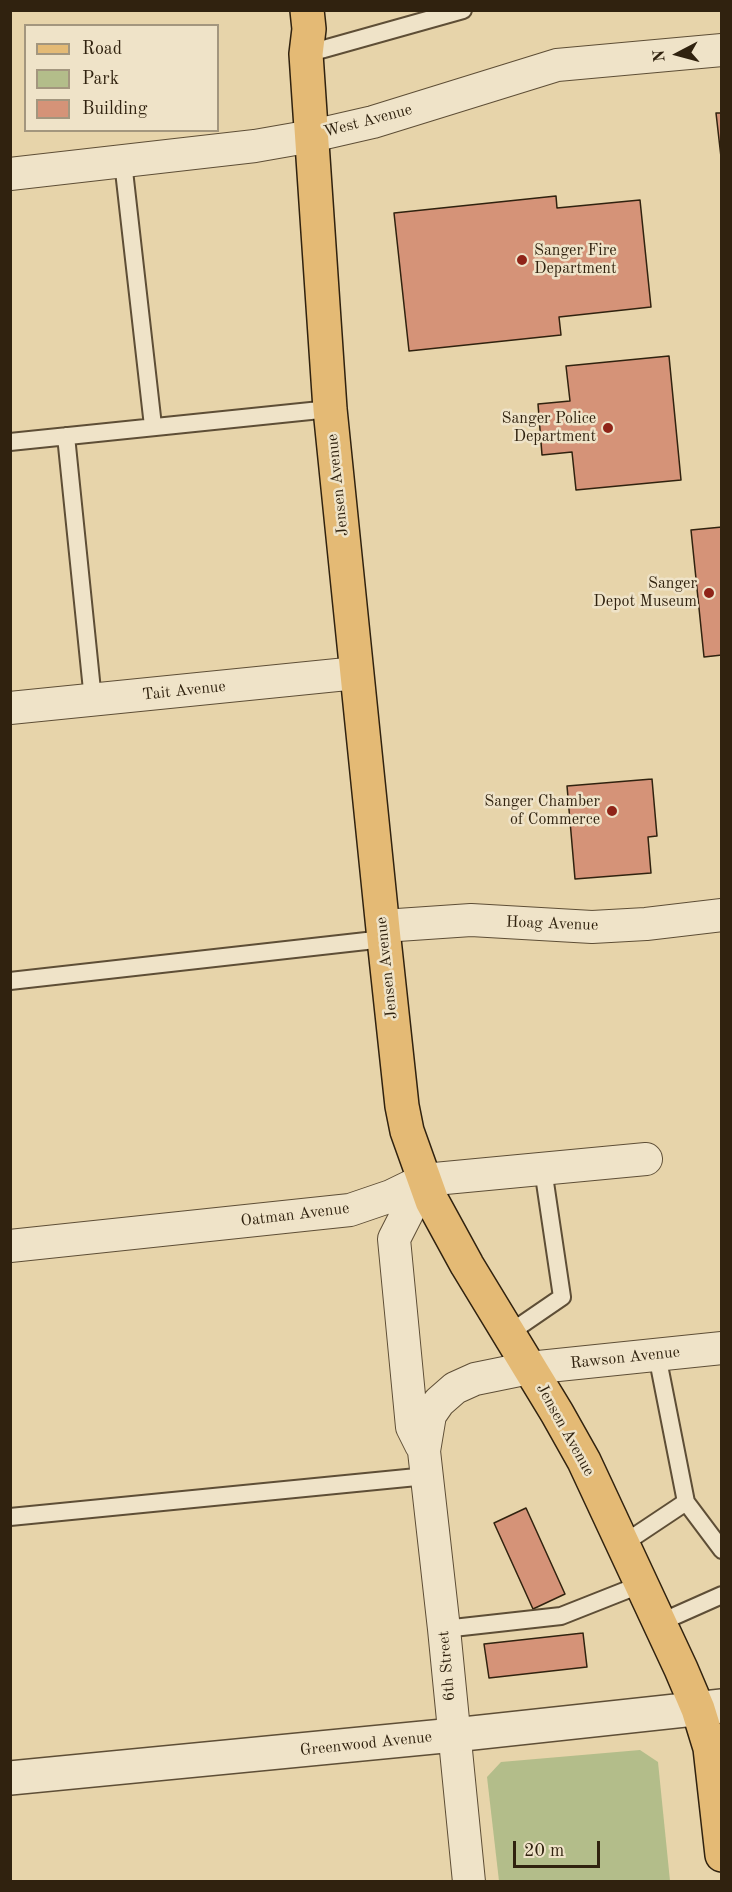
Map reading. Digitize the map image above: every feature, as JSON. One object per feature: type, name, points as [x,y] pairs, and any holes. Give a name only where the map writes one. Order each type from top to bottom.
[{"type":"main road","name":"Jensen Avenue","points":[[307,10],[309,29],[306,54],[330,409],[402,1106],[407,1131],[432,1201],[456,1246],[584,1461],[659,1623],[710,1707],[710,1748],[722,1855]]},
{"type":"street","name":"West Avenue","points":[[10,174],[255,146],[373,123],[557,65],[722,50]]},
{"type":"street","name":"Tait Avenue","points":[[10,708],[357,674]]},
{"type":"street","name":"Hoag Avenue","points":[[384,933],[471,920],[592,927],[646,924],[722,915]]},
{"type":"street","name":"Oatman Avenue","points":[[10,1246],[350,1210],[391,1196],[424,1180],[646,1159]]},
{"type":"street","name":"6th Street","points":[[424,1180],[394,1239],[412,1427],[425,1464]]},
{"type":"street","name":"Rawson Avenue","points":[[529,1368],[722,1348]]},
{"type":"street","name":"6th Street","points":[[469,1881],[425,1464],[430,1415],[455,1388],[475,1379],[529,1368]]},
{"type":"street","name":"Greenwood Avenue","points":[[10,1778],[454,1735],[710,1707]]},
{"type":"lane","points":[[306,54],[463,10]]},
{"type":"lane","points":[[123,162],[153,426]]},
{"type":"lane","points":[[10,442],[330,409]]},
{"type":"lane","points":[[66,436],[93,700]]},
{"type":"lane","points":[[10,981],[384,933]]},
{"type":"lane","points":[[508,1334],[562,1297],[543,1169]]},
{"type":"lane","points":[[657,1355],[686,1502],[722,1550]]},
{"type":"lane","points":[[10,1518],[425,1464]]},
{"type":"lane","points":[[623,1544],[686,1502]]},
{"type":"lane","points":[[444,1629],[561,1616],[642,1584]]},
{"type":"lane","points":[[659,1623],[722,1595]]},
{"type":"green space","points":[[640,1750],[658,1762],[670,1881],[499,1881],[487,1777],[501,1762]]},
{"type":"building","points":[[716,113],[722,113],[722,166]]},
{"type":"building","name":"Sanger Fire Department","points":[[556,196],[557,208],[640,200],[651,307],[559,317],[561,335],[409,351],[394,213]]},
{"type":"building","name":"Sanger Police Department","points":[[669,356],[681,480],[576,490],[572,452],[542,455],[538,404],[570,401],[566,366]]},
{"type":"building","name":"Sanger Depot Museum","points":[[722,527],[722,655],[704,657],[691,530]]},
{"type":"building","name":"Sanger Chamber of Commerce","points":[[652,779],[657,836],[648,837],[651,873],[575,879],[567,786]]},
{"type":"building","points":[[526,1508],[565,1594],[533,1609],[494,1523]]},
{"type":"building","points":[[583,1633],[587,1667],[489,1678],[484,1644]]},
{"type":"place","name":"Sanger Fire Department","points":[[522,260]]},
{"type":"place","name":"Sanger Police Department","points":[[608,428]]},
{"type":"place","name":"Sanger Depot Museum","points":[[709,593]]},
{"type":"place","name":"Sanger Chamber of Commerce","points":[[612,811]]}]
